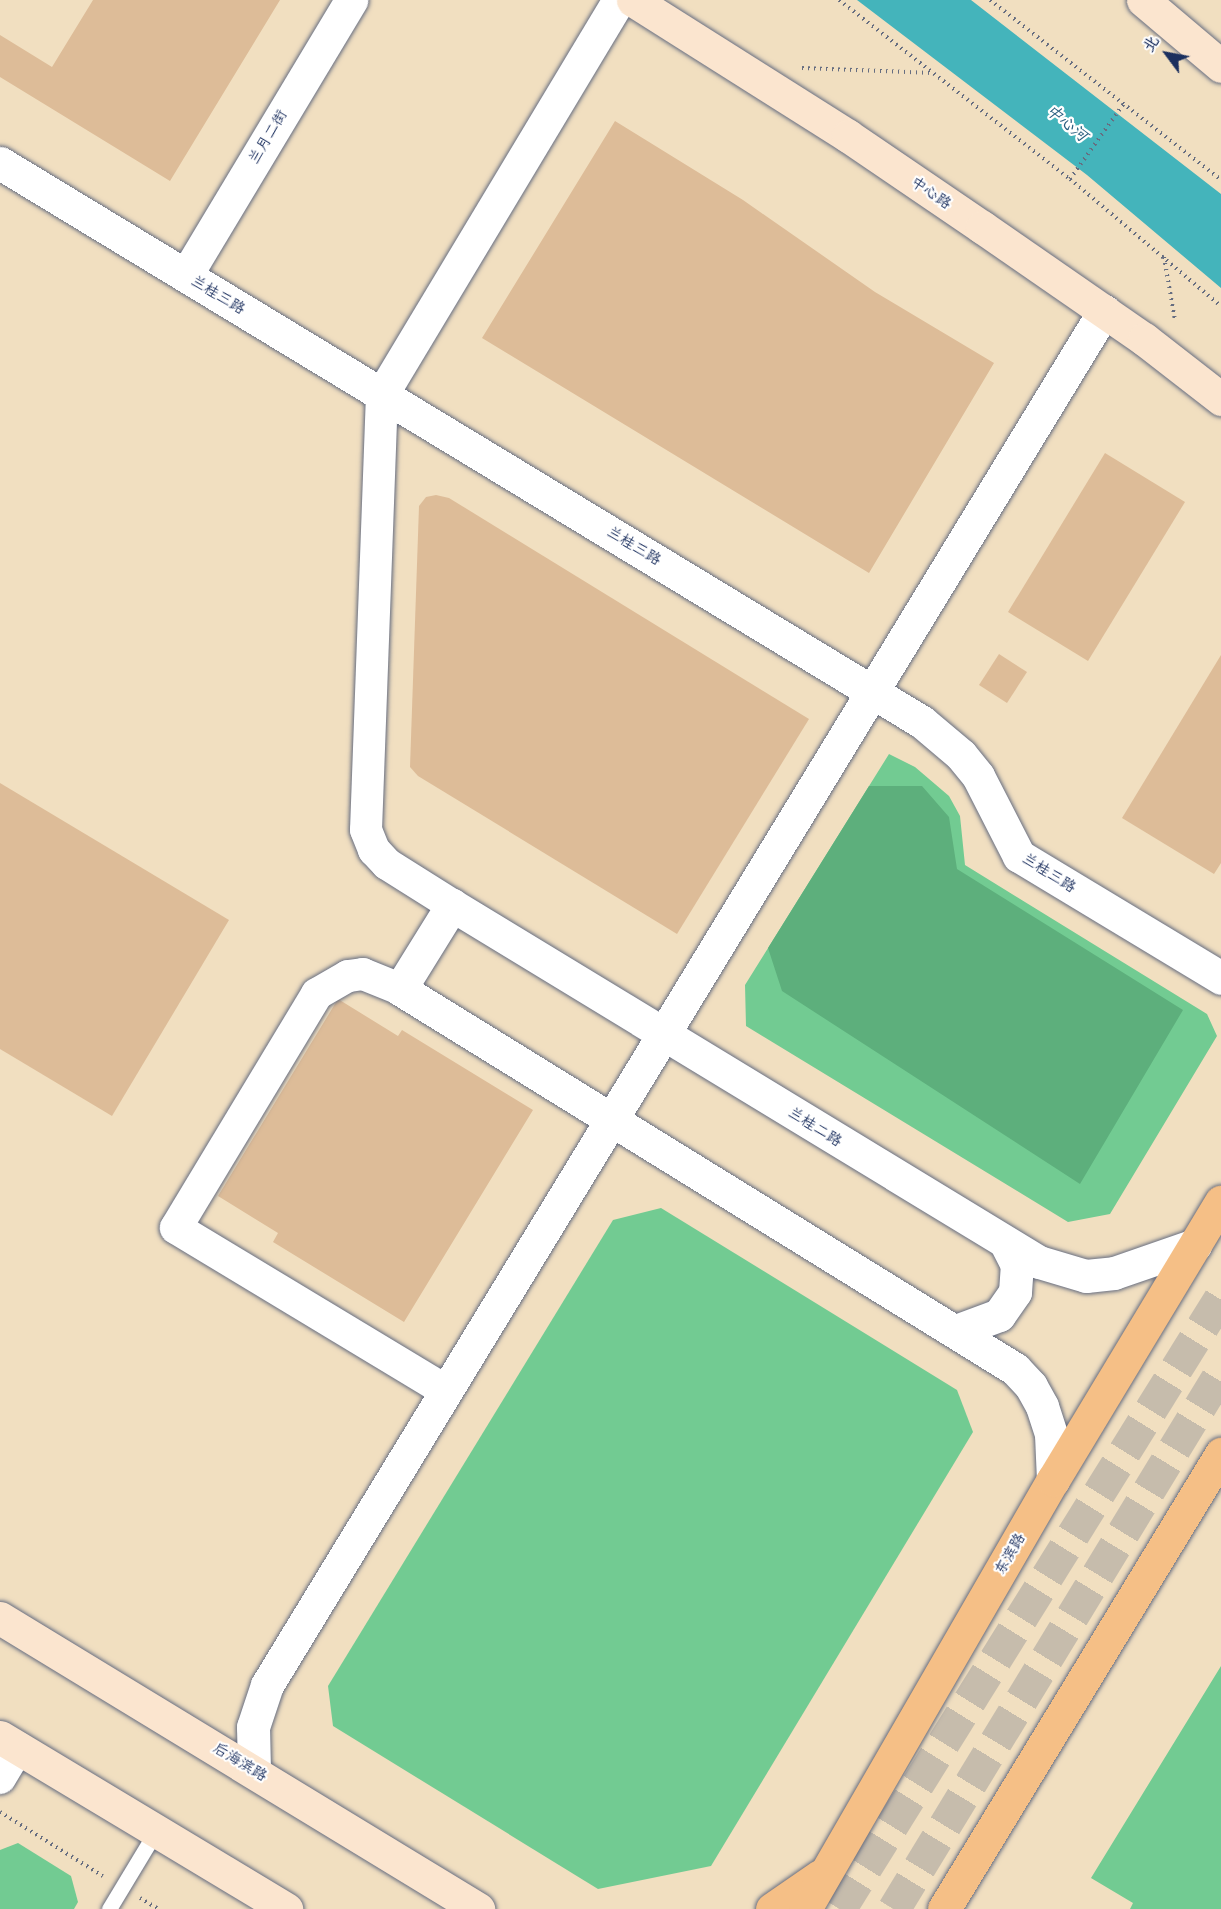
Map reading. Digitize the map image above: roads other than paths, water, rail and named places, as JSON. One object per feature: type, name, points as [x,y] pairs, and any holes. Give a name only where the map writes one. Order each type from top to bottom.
[{"type":"main road","name":"中心路","points":[[633,0],[848,136],[1104,312],[1221,399]]},
{"type":"main road","points":[[1143,0],[1221,66]]},
{"type":"main road","name":"东滨路","points":[[805,1909],[1053,1480],[1221,1202]]},
{"type":"main road","points":[[944,1909],[1221,1454]]},
{"type":"main road","name":"后海滨路","points":[[0,1618],[254,1770],[478,1909]]},
{"type":"main road","points":[[9,1742],[286,1909]]},
{"type":"main road","points":[[772,1909],[829,1869]]},
{"type":"street","name":"兰月二街","points":[[186,275],[351,0]]},
{"type":"street","points":[[400,988],[452,905],[387,864],[375,850],[366,830],[382,394],[619,0]]},
{"type":"street","name":"兰桂三路","points":[[0,163],[873,690],[922,722],[961,755],[978,776],[1019,855],[1221,978]]},
{"type":"street","points":[[254,1770],[253,1727],[267,1685],[1104,312]]},
{"type":"street","name":"兰桂二路","points":[[452,905],[1007,1245],[1047,1265],[1086,1276],[1145,1266],[1195,1245]]},
{"type":"street","points":[[446,1391],[177,1228],[317,994],[348,976],[363,974],[400,988],[956,1330],[1015,1369],[1031,1386],[1051,1434],[1053,1480]]},
{"type":"street","points":[[956,1330],[999,1315],[1015,1292],[1017,1265],[1007,1245]]},
{"type":"street","points":[[0,1778],[9,1742]]},
{"type":"lane","points":[[109,1909],[156,1831]]},
{"type":"water","name":"中心河","points":[[857,0],[971,0],[1221,194],[1221,288],[1087,175]]},
{"type":"tunnel","points":[[840,1909],[1221,1297]]},
{"type":"tunnel","points":[[894,1909],[1221,1372]]}]
